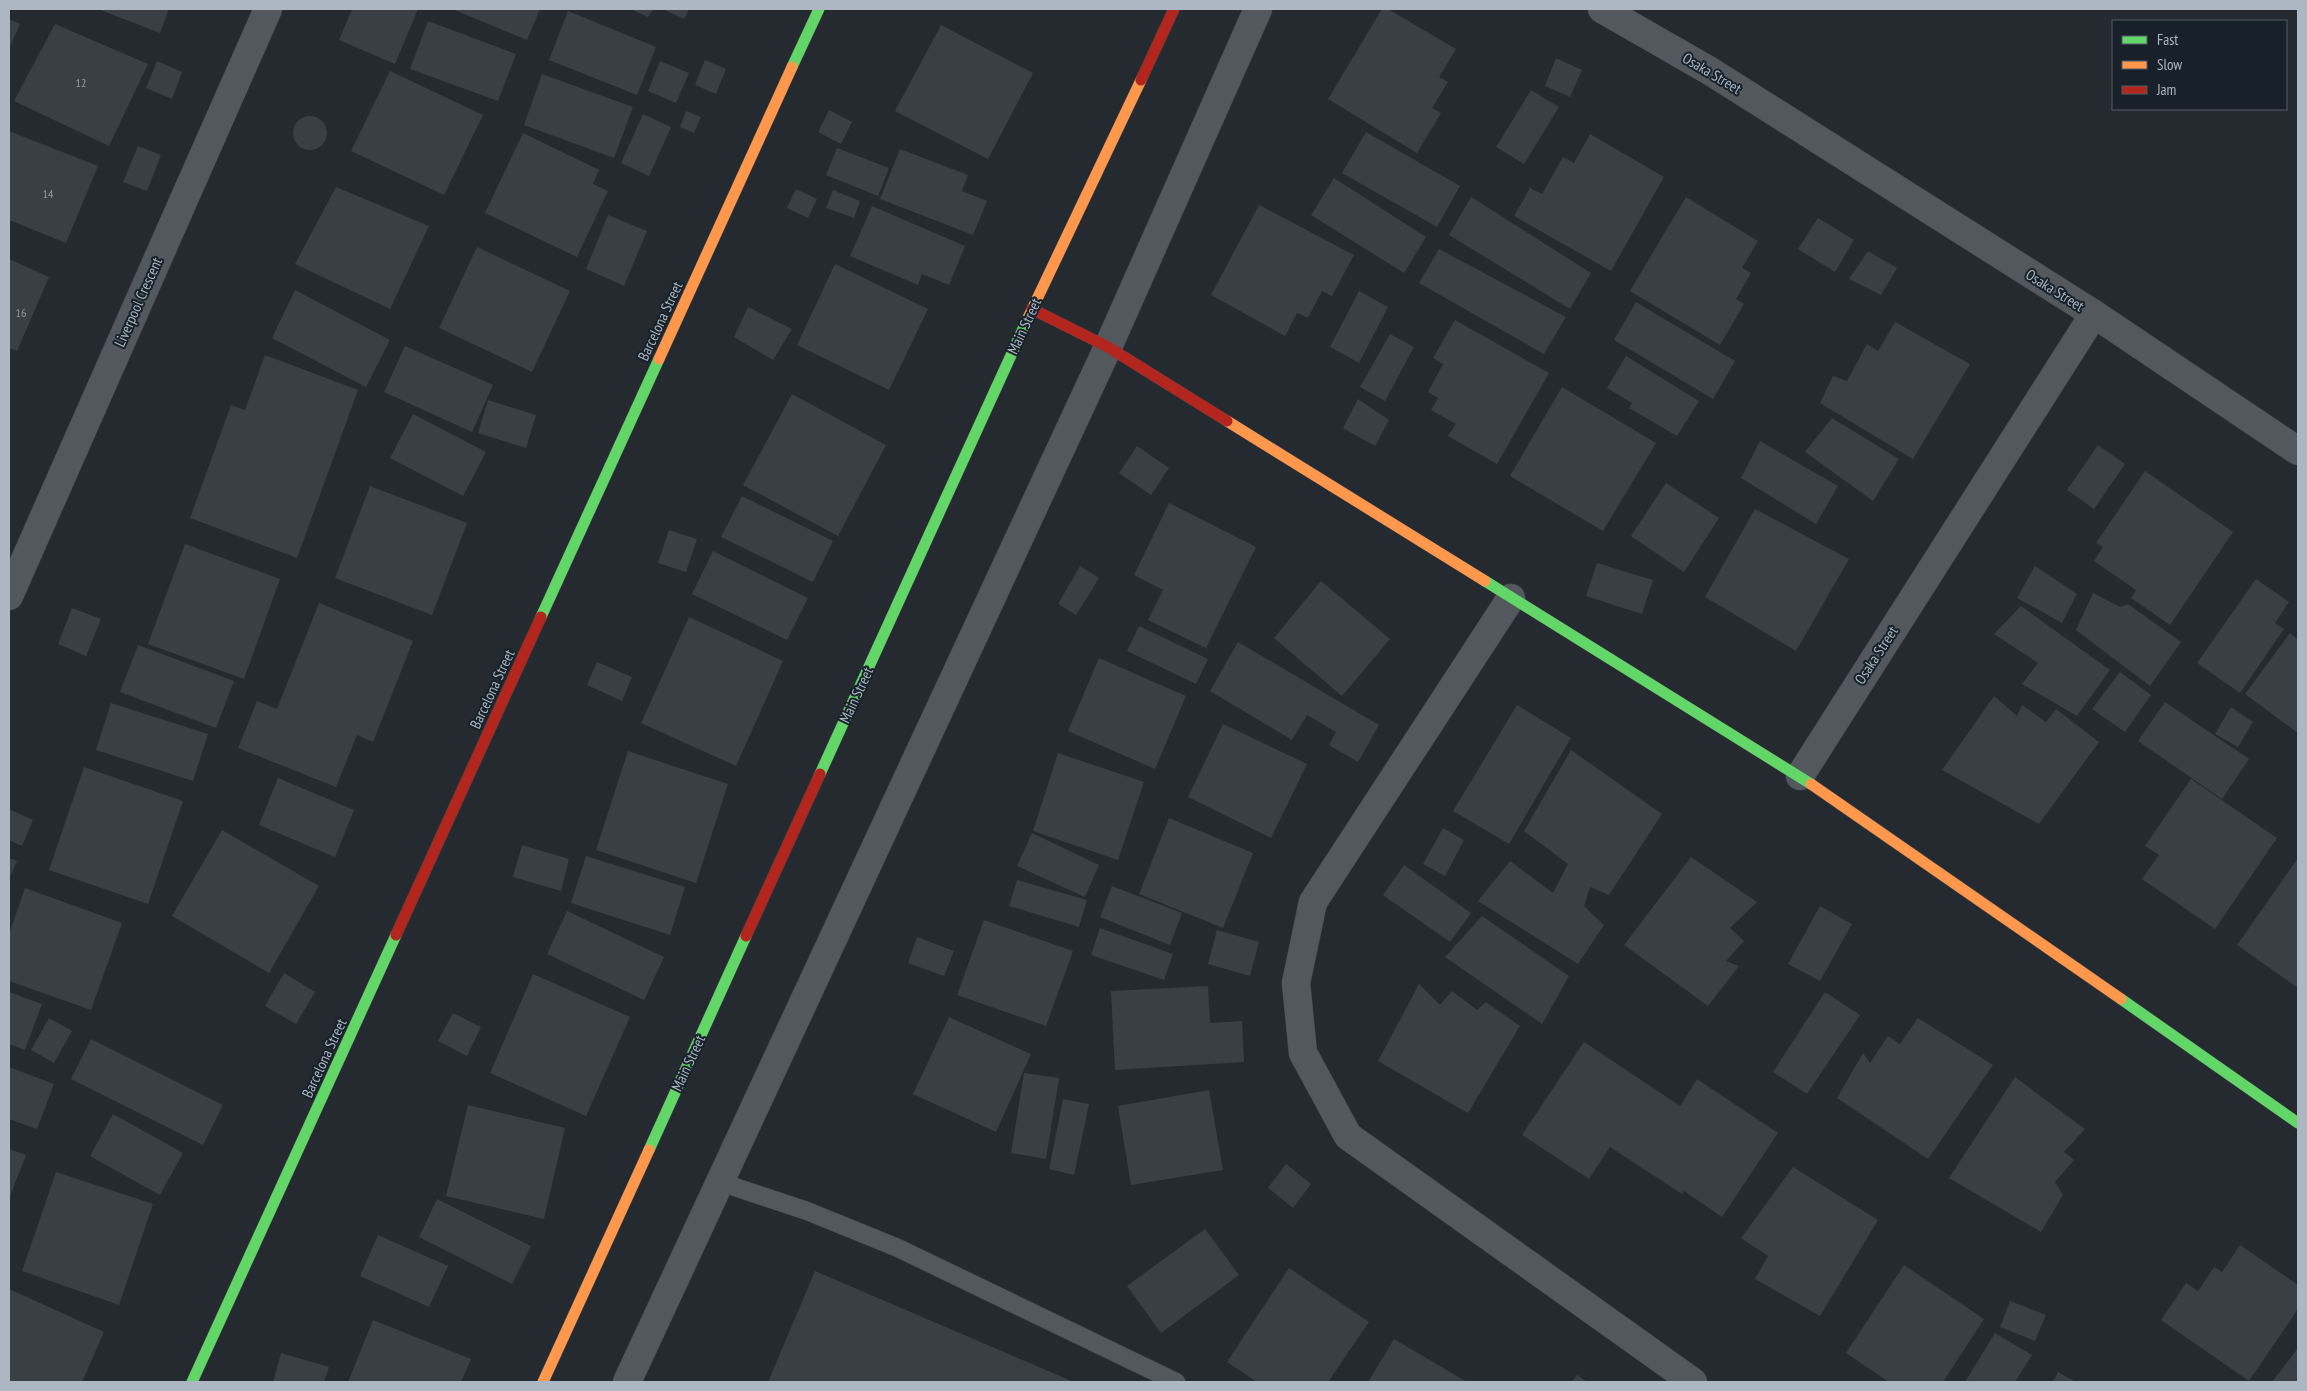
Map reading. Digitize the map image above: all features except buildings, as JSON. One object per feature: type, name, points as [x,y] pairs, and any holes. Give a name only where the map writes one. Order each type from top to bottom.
[{"type":"street","name":"Liverpool Crescent","points":[[9,596],[268,9]]},
{"type":"street","name":"Barcelona Street","points":[[192,1382],[820,9]]},
{"type":"street","name":"Main Street","points":[[542,1382],[1032,309],[1112,144],[1174,9]]},
{"type":"street","points":[[628,1382],[1108,347],[1258,9]]},
{"type":"street","name":"Osaka Street","points":[[1602,9],[1710,71],[2094,314],[1800,776]]},
{"type":"street","points":[[1032,309],[1108,347],[1800,776],[2298,1123]]},
{"type":"street","points":[[2094,314],[2298,451]]},
{"type":"street","points":[[1511,598],[1313,902],[1296,982],[1303,1053],[1348,1136],[1692,1382]]},
{"type":"lane","points":[[720,1182],[806,1211],[898,1248],[1176,1382]]},
{"type":"traffic: fast","points":[[792,67],[819,9]]},
{"type":"traffic: fast","points":[[820,774],[1028,318]]},
{"type":"traffic: fast","points":[[541,617],[659,359]]},
{"type":"traffic: fast","points":[[1485,581],[1811,784]]},
{"type":"traffic: fast","points":[[192,1382],[396,935]]},
{"type":"traffic: fast","points":[[649,1150],[746,936]]},
{"type":"traffic: fast","points":[[2121,999],[2298,1123]]},
{"type":"traffic: slow","points":[[659,359],[792,67]]},
{"type":"traffic: slow","points":[[1028,318],[1141,80]]},
{"type":"traffic: slow","points":[[1227,421],[1485,581]]},
{"type":"traffic: slow","points":[[1811,784],[2121,999]]},
{"type":"traffic: slow","points":[[543,1382],[649,1150]]},
{"type":"traffic: jam","points":[[1141,80],[1174,9]]},
{"type":"traffic: jam","points":[[1032,309],[1108,347],[1227,421]]},
{"type":"traffic: jam","points":[[396,935],[541,617]]},
{"type":"traffic: jam","points":[[746,936],[820,774]]}]
